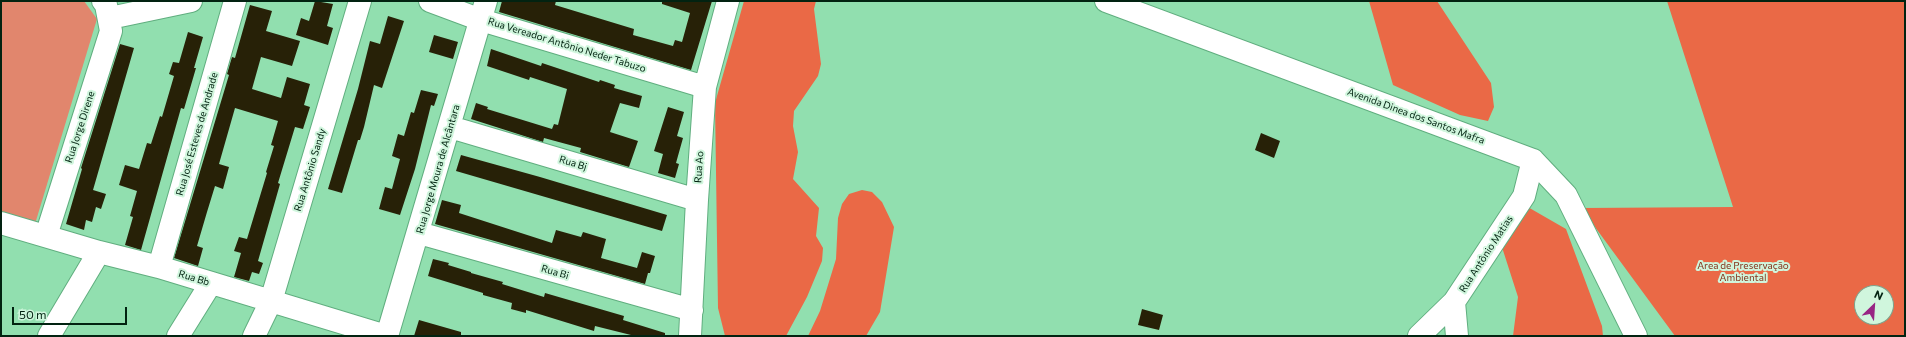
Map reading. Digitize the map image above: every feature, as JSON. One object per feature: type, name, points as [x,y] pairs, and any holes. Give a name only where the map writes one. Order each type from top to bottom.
[{"type":"street","points":[[106,9],[190,1]]},
{"type":"street","name":"Rua José Esteves de Andrade","points":[[159,267],[235,1]]},
{"type":"street","name":"Rua Antônio Sandy","points":[[254,336],[271,301],[360,1]]},
{"type":"street","name":"Rua Vereador Antônio Neder Tabuzo","points":[[430,1],[484,10],[705,87]]},
{"type":"street","name":"Rua Ao","points":[[690,336],[705,87],[728,1]]},
{"type":"street","name":"Avenida Dinea dos Santos Mafra","points":[[1106,1],[1533,160],[1566,194],[1636,336]]},
{"type":"street","name":"Rua Jorge Direne","points":[[46,236],[111,31],[106,9]]},
{"type":"street","name":"Rua Jorge Moura de Alcântara","points":[[387,336],[419,233],[484,10]]},
{"type":"street","name":"Rua Bj","points":[[450,127],[697,200]]},
{"type":"street","name":"Rua Antônio Matias","points":[[1419,336],[1454,302],[1524,196],[1533,160]]},
{"type":"street","name":"Rua Bb","points":[[1,223],[99,252],[159,267],[387,336]]},
{"type":"street","name":"Rua Bi","points":[[419,233],[692,310]]},
{"type":"street","points":[[49,336],[99,252]]},
{"type":"street","points":[[178,336],[211,283]]},
{"type":"street","points":[[1454,302],[1458,336]]},
{"type":"shaded area","points":[[1,1],[84,1],[97,19],[35,224],[1,214]]},
{"type":"green space","points":[[744,1],[816,1],[814,9],[821,64],[818,76],[794,111],[793,126],[798,152],[793,179],[819,208],[816,236],[823,248],[822,261],[807,297],[786,336],[725,336],[718,308],[715,103]]},
{"type":"green space","points":[[1369,1],[1437,1],[1491,83],[1494,107],[1488,121],[1460,115],[1393,85]]},
{"type":"green space","name":"Area de Preservação Ambiental","points":[[1667,1],[1905,1],[1905,336],[1675,336],[1581,208],[1733,207]]},
{"type":"green space","points":[[862,190],[872,192],[882,202],[894,227],[880,312],[866,336],[808,336],[820,311],[836,259],[838,218],[842,204],[849,194]]},
{"type":"green space","points":[[1526,206],[1566,229],[1602,326],[1603,336],[1513,336],[1518,297],[1500,241]]},
{"type":"building","points":[[315,1],[333,4],[327,26],[333,28],[328,45],[296,35],[301,18],[309,21]]},
{"type":"building","points":[[502,1],[556,1],[555,5],[634,29],[633,35],[673,46],[675,40],[682,42],[690,13],[662,4],[662,1],[712,1],[691,70],[499,12]]},
{"type":"building","points":[[250,5],[272,11],[266,31],[300,41],[292,66],[261,57],[252,89],[281,98],[287,77],[310,84],[304,105],[310,107],[303,129],[295,127],[278,183],[280,184],[258,261],[263,263],[259,274],[252,272],[249,281],[234,277],[241,253],[234,251],[239,237],[247,239],[267,173],[266,172],[274,146],[271,145],[278,121],[235,108],[219,164],[229,167],[223,189],[215,186],[197,246],[203,248],[198,266],[174,258],[229,75],[227,74],[232,57],[235,58]]},
{"type":"building","points":[[388,16],[404,21],[382,88],[374,85],[364,127],[360,140],[358,140],[342,193],[328,189],[358,89],[370,41],[380,44]]},
{"type":"building","points":[[188,32],[203,37],[194,68],[196,68],[184,109],[181,108],[141,250],[125,245],[133,217],[130,216],[137,191],[119,185],[125,165],[139,169],[147,143],[151,144],[160,116],[162,117],[174,76],[169,74],[173,62],[179,63]]},
{"type":"building","points":[[434,35],[458,42],[453,59],[429,52]]},
{"type":"building","points":[[120,44],[134,48],[93,190],[106,194],[101,209],[96,207],[92,222],[86,220],[84,230],[66,224],[82,169],[81,168]]},
{"type":"building","points":[[491,49],[541,66],[542,63],[599,82],[600,80],[615,85],[614,88],[642,96],[639,108],[620,103],[610,132],[638,141],[629,167],[580,152],[581,148],[544,138],[543,142],[471,119],[476,103],[488,107],[487,109],[552,129],[554,124],[558,125],[567,89],[530,77],[529,80],[487,66]]},
{"type":"building","points":[[421,90],[438,94],[434,106],[431,105],[415,169],[400,215],[379,209],[385,187],[392,189],[400,159],[392,156],[398,134],[404,136],[411,112],[414,113]]},
{"type":"building","points":[[668,107],[684,112],[677,136],[683,138],[676,163],[679,164],[675,178],[658,173],[663,154],[654,151]]},
{"type":"building","points":[[1261,133],[1280,141],[1274,158],[1255,150]]},
{"type":"building","points":[[461,155],[667,215],[662,231],[456,171]]},
{"type":"building","points":[[442,200],[461,205],[459,213],[552,243],[556,230],[581,237],[583,232],[606,239],[601,258],[637,268],[642,252],[655,256],[650,273],[648,273],[645,284],[435,224]]},
{"type":"building","points":[[433,259],[449,263],[448,265],[503,282],[502,284],[544,297],[545,293],[624,316],[623,320],[665,333],[665,336],[635,336],[595,326],[594,331],[526,310],[526,313],[511,309],[512,303],[483,295],[483,293],[428,276]]},
{"type":"building","points":[[1142,309],[1163,315],[1159,330],[1138,325]]},
{"type":"building","points":[[419,320],[461,332],[461,336],[414,336]]}]
